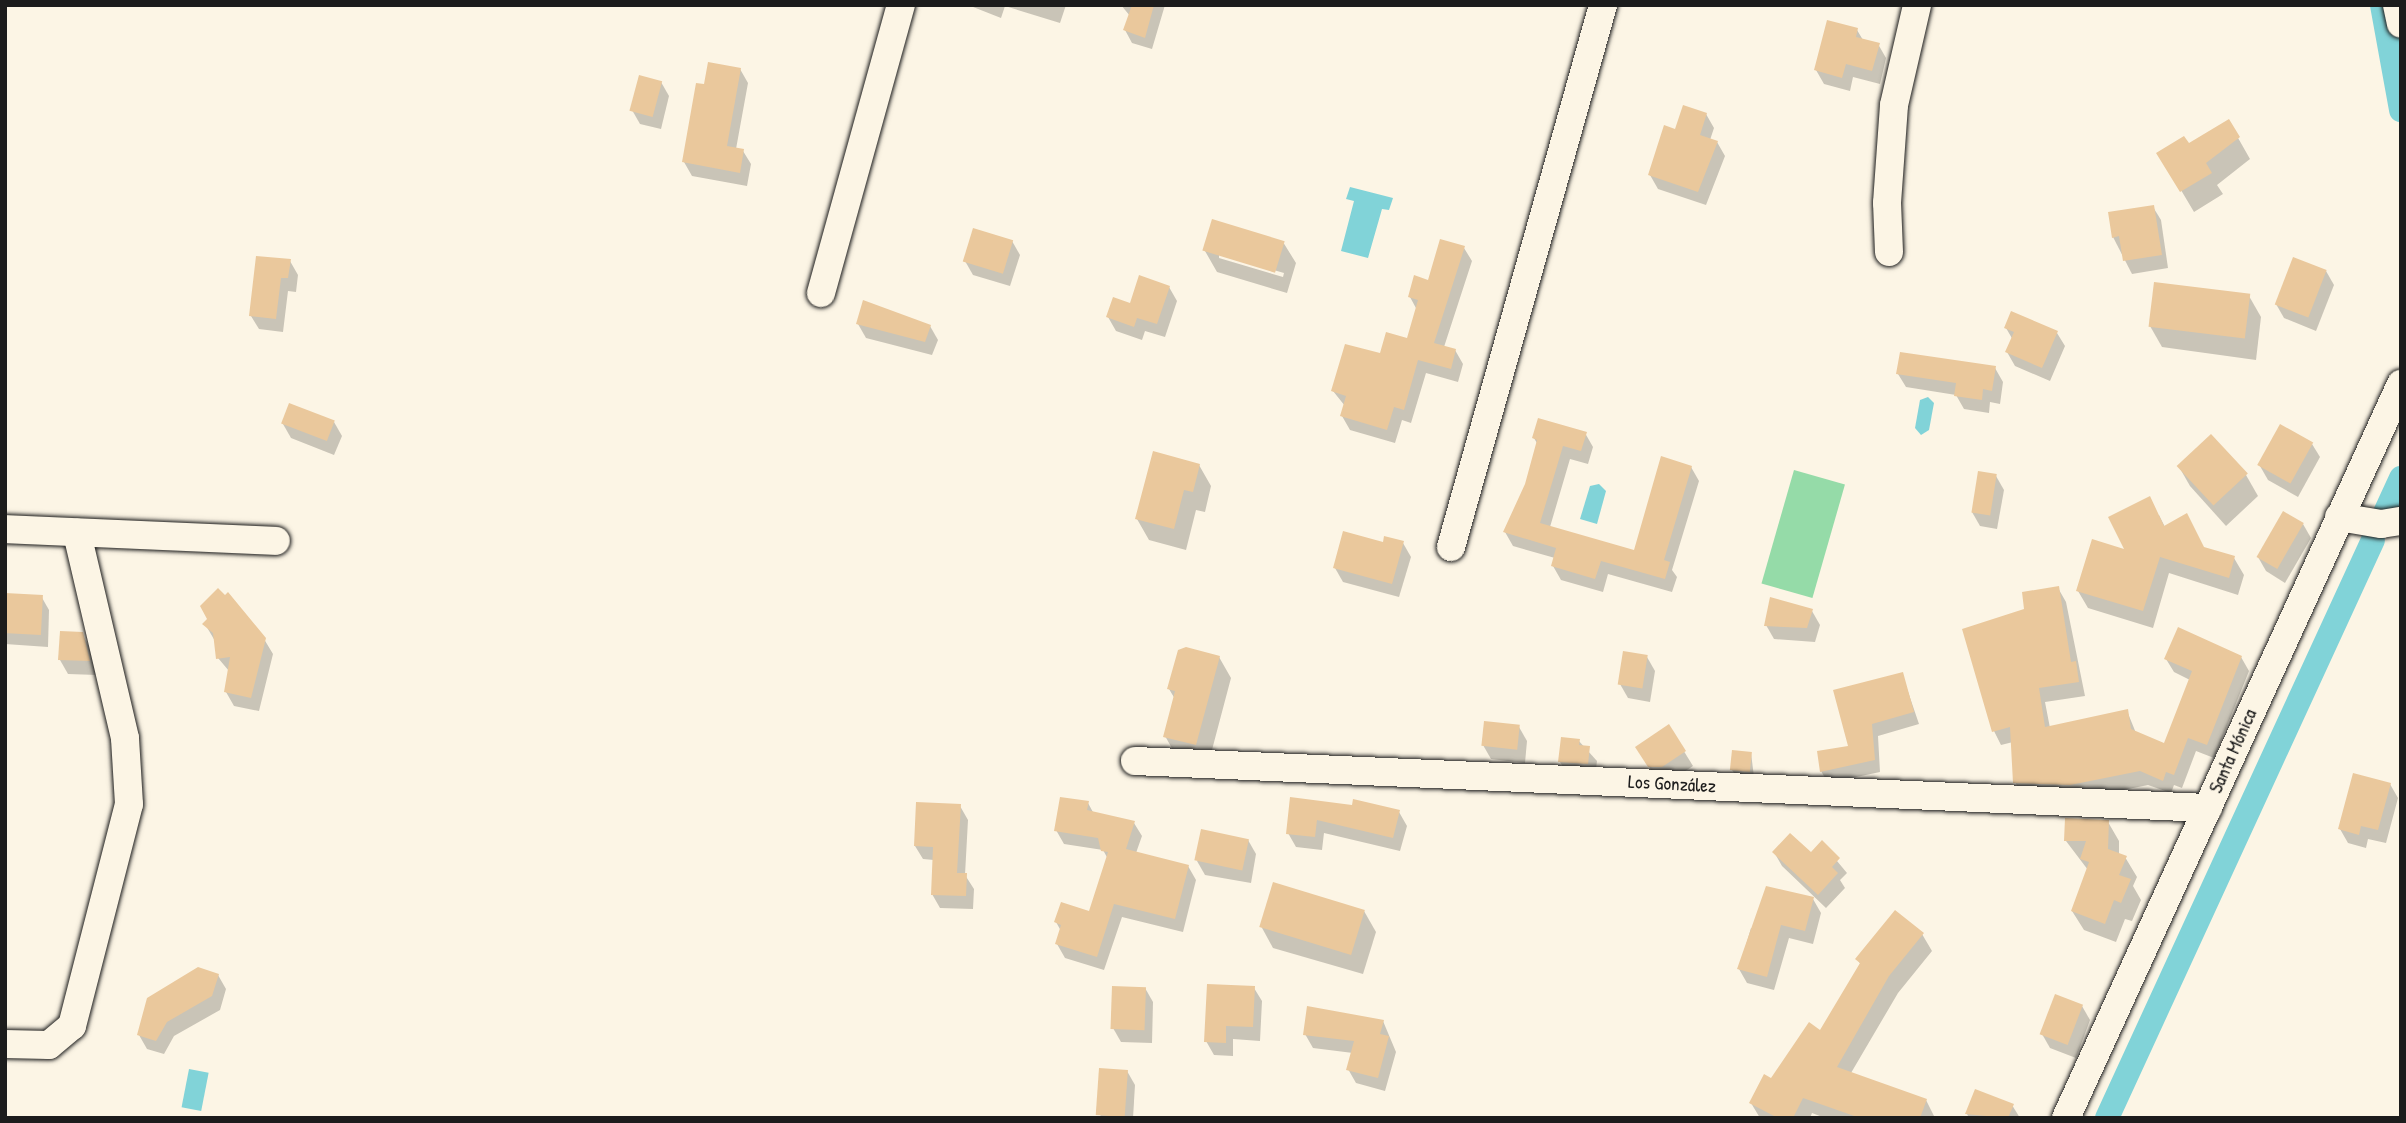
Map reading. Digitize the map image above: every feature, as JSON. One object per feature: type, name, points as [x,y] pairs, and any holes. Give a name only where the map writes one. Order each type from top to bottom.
[{"type":"street","points":[[821,293],[901,5]]},
{"type":"street","points":[[1451,547],[1603,5]]},
{"type":"street","points":[[1889,253],[1887,203],[1894,105],[1917,5]]},
{"type":"street","points":[[2398,5],[2401,24]]},
{"type":"street","name":"Santa Mónica","points":[[2066,1118],[2401,384]]},
{"type":"street","points":[[2339,517],[2381,524],[2401,521]]},
{"type":"street","points":[[5,528],[276,541]]},
{"type":"street","points":[[5,1044],[49,1045],[63,1038],[72,1026],[129,804],[125,738],[77,533]]},
{"type":"street","name":"Los González","points":[[1135,761],[2208,808]]},
{"type":"green space","points":[[1794,470],[1845,485],[1812,598],[1761,583]]},
{"type":"water","points":[[1350,187],[1393,198],[1389,210],[1382,209],[1368,258],[1341,251],[1354,201],[1346,199]]},
{"type":"water","points":[[1928,397],[1934,403],[1929,430],[1921,435],[1915,428],[1920,400]]},
{"type":"water","points":[[1599,484],[1606,491],[1597,524],[1580,519],[1590,486]]},
{"type":"water","points":[[189,1069],[209,1073],[201,1111],[182,1107]]},
{"type":"building","points":[[1132,5],[1154,5],[1145,38],[1123,30]]},
{"type":"building","points":[[1827,20],[1858,28],[1856,37],[1880,43],[1872,71],[1846,64],[1842,78],[1814,70]]},
{"type":"building","points":[[708,62],[741,68],[727,146],[744,149],[740,173],[682,162],[696,83],[704,84]]},
{"type":"building","points":[[639,75],[662,81],[653,117],[629,111]]},
{"type":"building","points":[[1683,105],[1707,113],[1700,135],[1718,141],[1698,192],[1648,175],[1664,125],[1675,129]]},
{"type":"building","points":[[2229,119],[2240,137],[2206,163],[2212,173],[2180,192],[2156,153],[2184,136],[2189,143]]},
{"type":"building","points":[[2154,205],[2162,255],[2123,261],[2119,236],[2112,238],[2108,212]]},
{"type":"building","points":[[1212,219],[1285,241],[1275,273],[1202,251]]},
{"type":"building","points":[[973,228],[1013,240],[1003,274],[963,261]]},
{"type":"building","points":[[1440,239],[1465,246],[1434,343],[1456,349],[1451,369],[1418,360],[1404,410],[1394,407],[1387,430],[1340,416],[1346,396],[1331,391],[1345,344],[1380,353],[1386,332],[1407,338],[1418,300],[1408,297],[1414,275],[1428,280]]},
{"type":"building","points":[[256,256],[291,259],[288,278],[281,278],[276,319],[249,316]]},
{"type":"building","points":[[2293,257],[2327,270],[2308,318],[2275,305]]},
{"type":"building","points":[[1139,275],[1170,286],[1157,324],[1137,318],[1134,327],[1106,317],[1113,297],[1130,303]]},
{"type":"building","points":[[2154,282],[2250,294],[2245,338],[2149,327]]},
{"type":"building","points":[[863,300],[931,325],[925,342],[856,324]]},
{"type":"building","points":[[2011,311],[2058,331],[2042,368],[2005,352],[2014,332],[2004,328]]},
{"type":"building","points":[[1900,352],[1996,366],[1992,391],[1983,389],[1982,400],[1954,396],[1956,383],[1896,374]]},
{"type":"building","points":[[289,403],[335,421],[327,441],[281,424]]},
{"type":"building","points":[[1538,418],[1587,432],[1581,451],[1563,446],[1540,523],[1634,550],[1661,456],[1692,466],[1664,560],[1670,562],[1665,579],[1601,561],[1595,579],[1551,566],[1556,548],[1503,532],[1525,484],[1537,440],[1532,438]]},
{"type":"building","points":[[2280,424],[2313,442],[2290,484],[2257,465]]},
{"type":"building","points":[[2211,434],[2248,473],[2213,506],[2177,466]]},
{"type":"building","points":[[1153,451],[1200,464],[1193,492],[1184,490],[1174,529],[1135,519]]},
{"type":"building","points":[[1978,471],[1997,474],[1990,515],[1971,512]]},
{"type":"building","points":[[2150,496],[2164,526],[2187,513],[2204,547],[2235,556],[2229,578],[2160,557],[2143,611],[2076,591],[2092,539],[2124,549],[2108,517]]},
{"type":"building","points":[[2283,511],[2304,523],[2277,569],[2256,557]]},
{"type":"building","points":[[1343,531],[1383,542],[1384,536],[1404,541],[1392,584],[1333,568]]},
{"type":"building","points":[[2059,586],[2071,662],[2076,661],[2079,682],[2039,688],[2045,727],[2128,709],[2131,729],[2164,743],[2192,671],[2164,659],[2178,627],[2242,656],[2207,745],[2188,738],[2174,775],[2166,772],[2163,781],[2140,771],[2070,785],[2013,783],[2010,727],[1992,732],[1962,629],[2024,609],[2022,592]]},
{"type":"building","points":[[218,588],[225,595],[228,592],[266,638],[251,698],[224,692],[230,657],[216,659],[213,633],[202,624],[207,619],[200,606]]},
{"type":"building","points":[[5,593],[43,595],[41,635],[5,633]]},
{"type":"building","points":[[1770,597],[1813,609],[1807,628],[1764,626]]},
{"type":"building","points":[[60,631],[83,632],[90,661],[58,660]]},
{"type":"building","points":[[1186,647],[1220,656],[1196,745],[1163,737],[1175,691],[1167,689],[1178,650]]},
{"type":"building","points":[[1623,651],[1648,655],[1642,688],[1618,685]]},
{"type":"building","points":[[1903,672],[1914,712],[1872,724],[1875,760],[1820,772],[1817,751],[1848,746],[1833,690]]},
{"type":"building","points":[[1484,721],[1520,725],[1517,750],[1481,746]]},
{"type":"building","points":[[1669,724],[1686,751],[1662,767],[1648,767],[1635,747]]},
{"type":"building","points":[[1561,737],[1580,739],[1579,745],[1590,746],[1588,764],[1558,762]]},
{"type":"building","points":[[1732,750],[1752,752],[1750,772],[1730,770]]},
{"type":"building","points":[[2353,773],[2391,783],[2378,830],[2361,826],[2359,835],[2338,829]]},
{"type":"building","points":[[1060,797],[1089,801],[1087,810],[1135,821],[1126,849],[1189,865],[1175,919],[1114,904],[1097,957],[1055,944],[1061,925],[1054,922],[1061,902],[1089,911],[1108,852],[1101,851],[1098,838],[1054,831]]},
{"type":"building","points":[[1290,797],[1352,805],[1353,799],[1400,810],[1393,838],[1317,820],[1315,837],[1286,834]]},
{"type":"building","points":[[916,802],[961,804],[957,873],[967,873],[966,896],[931,895],[933,847],[914,846]]},
{"type":"building","points":[[2065,818],[2109,820],[2108,849],[2127,856],[2119,875],[2131,879],[2121,903],[2114,900],[2105,924],[2071,911],[2089,862],[2080,859],[2086,841],[2064,841]]},
{"type":"building","points":[[1201,829],[1249,839],[1242,870],[1194,860]]},
{"type":"building","points":[[1790,833],[1811,852],[1822,840],[1840,858],[1832,867],[1838,873],[1818,895],[1772,852]]},
{"type":"building","points":[[1273,882],[1365,910],[1351,955],[1259,927]]},
{"type":"building","points":[[1766,886],[1814,897],[1805,931],[1781,925],[1767,977],[1737,969]]},
{"type":"building","points":[[1895,910],[1924,933],[1889,976],[1837,1067],[1927,1099],[1920,1118],[1860,1118],[1803,1098],[1793,1118],[1778,1118],[1749,1103],[1764,1074],[1771,1078],[1809,1022],[1820,1030],[1860,963],[1855,959]]},
{"type":"building","points":[[198,967],[219,974],[212,996],[167,1022],[156,1041],[137,1035],[147,998]]},
{"type":"building","points":[[1207,984],[1255,986],[1253,1027],[1226,1026],[1226,1043],[1204,1042]]},
{"type":"building","points":[[1112,986],[1146,987],[1144,1030],[1110,1029]]},
{"type":"building","points":[[2055,994],[2083,1005],[2068,1045],[2040,1034]]},
{"type":"building","points":[[1307,1006],[1384,1020],[1380,1034],[1389,1036],[1378,1078],[1346,1070],[1354,1041],[1303,1035]]},
{"type":"building","points":[[1099,1068],[1128,1070],[1125,1117],[1096,1115]]},
{"type":"building","points":[[1975,1089],[2014,1104],[2008,1118],[1965,1114]]},
{"type":"waterway","points":[[2382,5],[2401,110]]},
{"type":"waterway","points":[[2384,515],[2401,478]]},
{"type":"waterway","points":[[2107,1118],[2373,540]]}]
